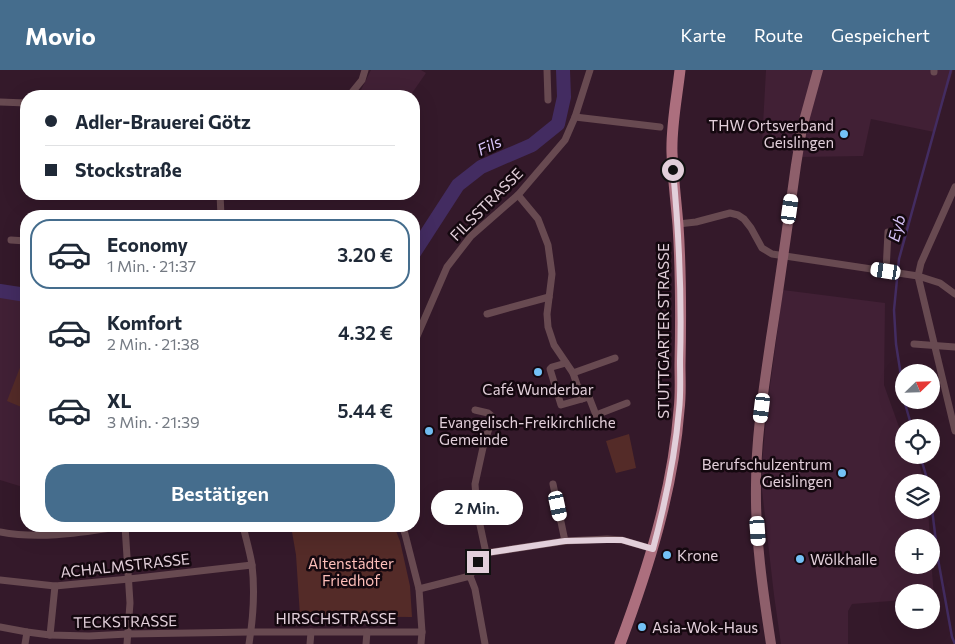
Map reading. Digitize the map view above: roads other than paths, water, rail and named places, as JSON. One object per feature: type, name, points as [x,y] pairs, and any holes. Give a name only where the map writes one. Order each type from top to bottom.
[{"type":"main road","name":"STUTTGARTER STRASSE","points":[[620,644],[653,549],[673,459],[680,409],[681,310],[678,224],[672,152],[680,70]]},
{"type":"main road","points":[[771,644],[756,515],[756,473],[761,411],[802,128],[818,70]]},
{"type":"street","points":[[354,90],[362,80],[365,70]]},
{"type":"street","points":[[547,70],[548,100]]},
{"type":"street","name":"FILSSTRASSE","points":[[420,329],[447,267],[471,236],[518,194],[565,140],[576,118],[590,70]]},
{"type":"street","points":[[0,102],[20,103]]},
{"type":"street","points":[[576,118],[660,127]]},
{"type":"street","points":[[955,188],[915,276],[935,345],[955,431]]},
{"type":"street","points":[[518,194],[538,219],[548,245],[552,274],[547,314],[548,327],[554,345],[573,373],[582,399]]},
{"type":"street","points":[[678,224],[696,222],[730,213],[738,215],[751,228],[762,248],[772,254],[915,276],[940,283],[955,294]]},
{"type":"street","points":[[888,232],[888,272]]},
{"type":"street","points":[[11,240],[20,241]]},
{"type":"street","points":[[487,314],[549,297]]},
{"type":"street","points":[[914,344],[955,347]]},
{"type":"street","points":[[573,373],[615,358]]},
{"type":"street","points":[[566,363],[552,367],[550,370],[561,405],[589,397],[596,415],[627,403]]},
{"type":"street","points":[[475,410],[488,413],[492,417],[475,484],[477,511],[486,553]]},
{"type":"street","points":[[553,484],[565,541]]},
{"type":"street","points":[[0,532],[30,536],[83,532]]},
{"type":"street","points":[[125,532],[130,603],[127,644]]},
{"type":"street","points":[[244,532],[252,564],[253,597],[249,644]]},
{"type":"street","points":[[404,532],[419,589],[421,644]]},
{"type":"street","points":[[419,589],[470,576],[486,553],[565,541],[622,540],[653,549]]},
{"type":"street","name":"ACHALMSTRASSE","points":[[0,580],[55,586],[252,564]]},
{"type":"street","points":[[470,576],[475,589],[485,644]]},
{"type":"street","points":[[50,635],[55,586]]},
{"type":"street","name":"TECKSTRASSE","points":[[0,627],[50,635],[89,636],[251,632]]},
{"type":"street","points":[[25,644],[27,632]]},
{"type":"street","name":"HIRSCHSTRASSE","points":[[251,632],[422,632]]},
{"type":"street","points":[[310,644],[311,632]]},
{"type":"street","points":[[366,644],[367,632]]},
{"type":"waterway","name":"Fils","points":[[420,244],[458,185],[481,167],[532,145],[558,124],[564,97],[563,70]]},
{"type":"waterway","name":"Eyb","points":[[899,364],[894,310],[899,259],[951,70]]},
{"type":"waterway","name":"Fils","points":[[0,291],[20,294]]},
{"type":"waterway","name":"Eyb","points":[[907,409],[909,419]]},
{"type":"waterway","name":"Eyb","points":[[923,464],[926,474]]},
{"type":"waterway","name":"Eyb","points":[[933,519],[938,559],[952,637],[955,644]]},
{"type":"place","name":"THW Ortsverband Geislingen","points":[[844,134]]},
{"type":"place","name":"Café Wunderbar","points":[[538,372]]},
{"type":"place","name":"Evangelisch-Freikirchliche Gemeinde","points":[[429,431]]},
{"type":"place","name":"Berufschulzentrum Geislingen","points":[[842,473]]},
{"type":"place","name":"Krone","points":[[667,555]]},
{"type":"place","name":"Wölkhalle","points":[[800,559]]},
{"type":"place","name":"Asia-Wok-Haus","points":[[642,627]]},
{"type":"park label","name":"Altenstädter Friedhof","points":[[351,572]]}]
